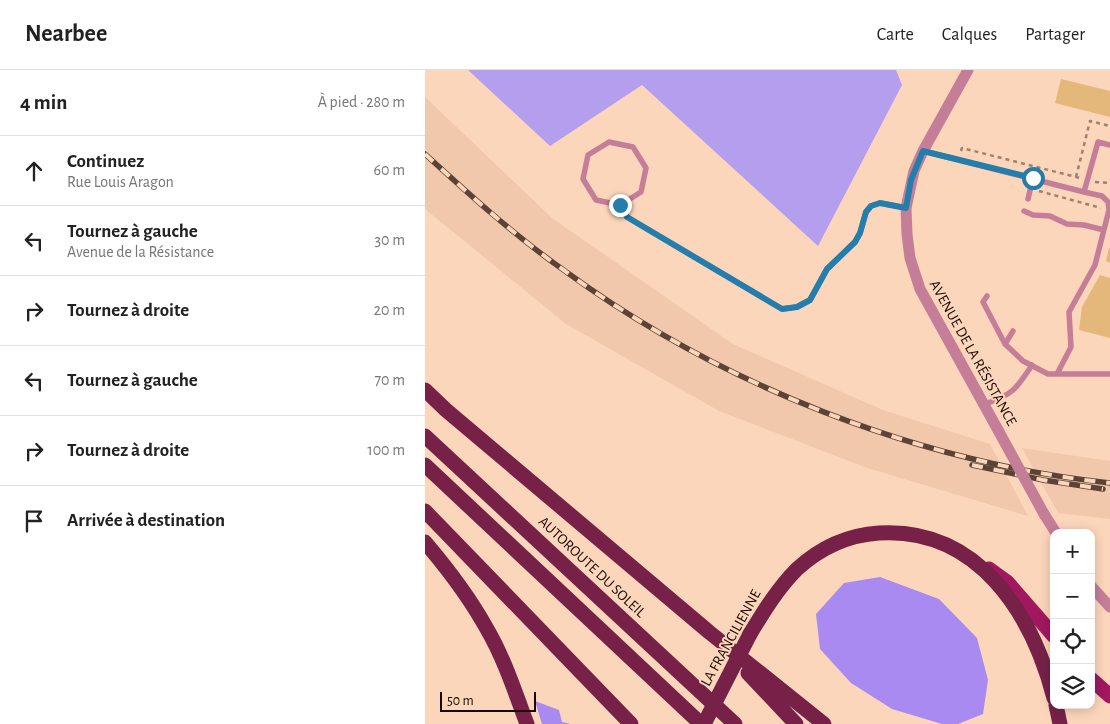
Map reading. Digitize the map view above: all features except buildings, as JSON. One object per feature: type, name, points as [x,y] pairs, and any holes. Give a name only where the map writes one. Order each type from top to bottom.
[{"type":"highway","points":[[425,390],[446,410],[709,632],[824,724]]},
{"type":"highway","name":"AUTOROUTE DU SOLEIL","points":[[425,436],[735,724]]},
{"type":"highway","points":[[425,465],[703,724]]},
{"type":"highway","points":[[425,511],[631,724]]},
{"type":"highway","name":"LA FRANCILIENNE","points":[[703,724],[750,634],[779,589],[798,568],[827,547],[845,539],[875,533],[908,533],[942,542],[965,555],[1010,598],[1026,623],[1039,649],[1050,685]]},
{"type":"highway","points":[[425,542],[469,598],[488,630],[504,662],[527,724]]},
{"type":"highway","points":[[709,632],[795,724]]},
{"type":"highway","points":[[1056,709],[1060,724]]},
{"type":"main road","points":[[965,555],[1007,582],[1050,631]]},
{"type":"main road","points":[[1095,683],[1110,696]]},
{"type":"street","name":"AVENUE DE LA RÉSISTANCE","points":[[968,70],[923,151],[911,180],[906,208],[910,258],[920,289],[1054,529]]},
{"type":"street","points":[[1095,590],[1110,607]]},
{"type":"lane","points":[[620,205],[641,192],[646,168],[633,147],[609,142],[588,155],[583,179],[596,200],[620,205],[627,217],[782,309],[797,307],[810,300],[827,269],[855,242],[860,233],[866,212],[871,206],[880,203],[906,208]]},
{"type":"lane","points":[[1084,192],[1098,142],[1110,144]]},
{"type":"lane","points":[[923,151],[1102,196],[1108,202],[1109,210],[1095,265],[1069,312],[1071,347],[1057,374]]},
{"type":"lane","points":[[1027,199],[1033,178]]},
{"type":"lane","points":[[1024,212],[1033,215],[1050,216],[1067,224],[1104,230]]},
{"type":"lane","points":[[987,296],[983,302],[1005,344],[1023,361],[1048,374],[1110,374]]},
{"type":"lane","points":[[1005,344],[1013,330]]},
{"type":"lane","points":[[984,404],[1000,400],[1017,388],[1032,365]]},
{"type":"shaded area","points":[[468,70],[896,70],[902,85],[818,246],[642,85],[550,146]]},
{"type":"shaded area","points":[[425,97],[552,218],[733,344],[883,410],[990,444],[1028,516],[867,468],[719,411],[566,324],[425,209]]},
{"type":"shaded area","points":[[1022,448],[1110,461],[1110,519],[1058,513]]},
{"type":"shaded area","points":[[880,577],[939,599],[977,638],[988,680],[983,714],[958,724],[942,724],[892,709],[851,683],[820,649],[816,614],[844,583]]},
{"type":"shaded area","points":[[535,701],[559,710],[562,722],[571,724],[542,724]]},
{"type":"railway","points":[[425,154],[476,200],[546,258],[625,312],[689,349],[755,383],[824,412],[894,437],[965,457],[1038,473],[1110,483]]},
{"type":"railway","points":[[972,465],[1043,480],[1103,489]]},
{"type":"route","points":[[620,205],[627,217],[782,309],[797,307],[810,300],[827,269],[855,242],[860,233],[866,212],[871,206],[880,203],[906,208],[911,180],[923,151],[1033,178]]}]
